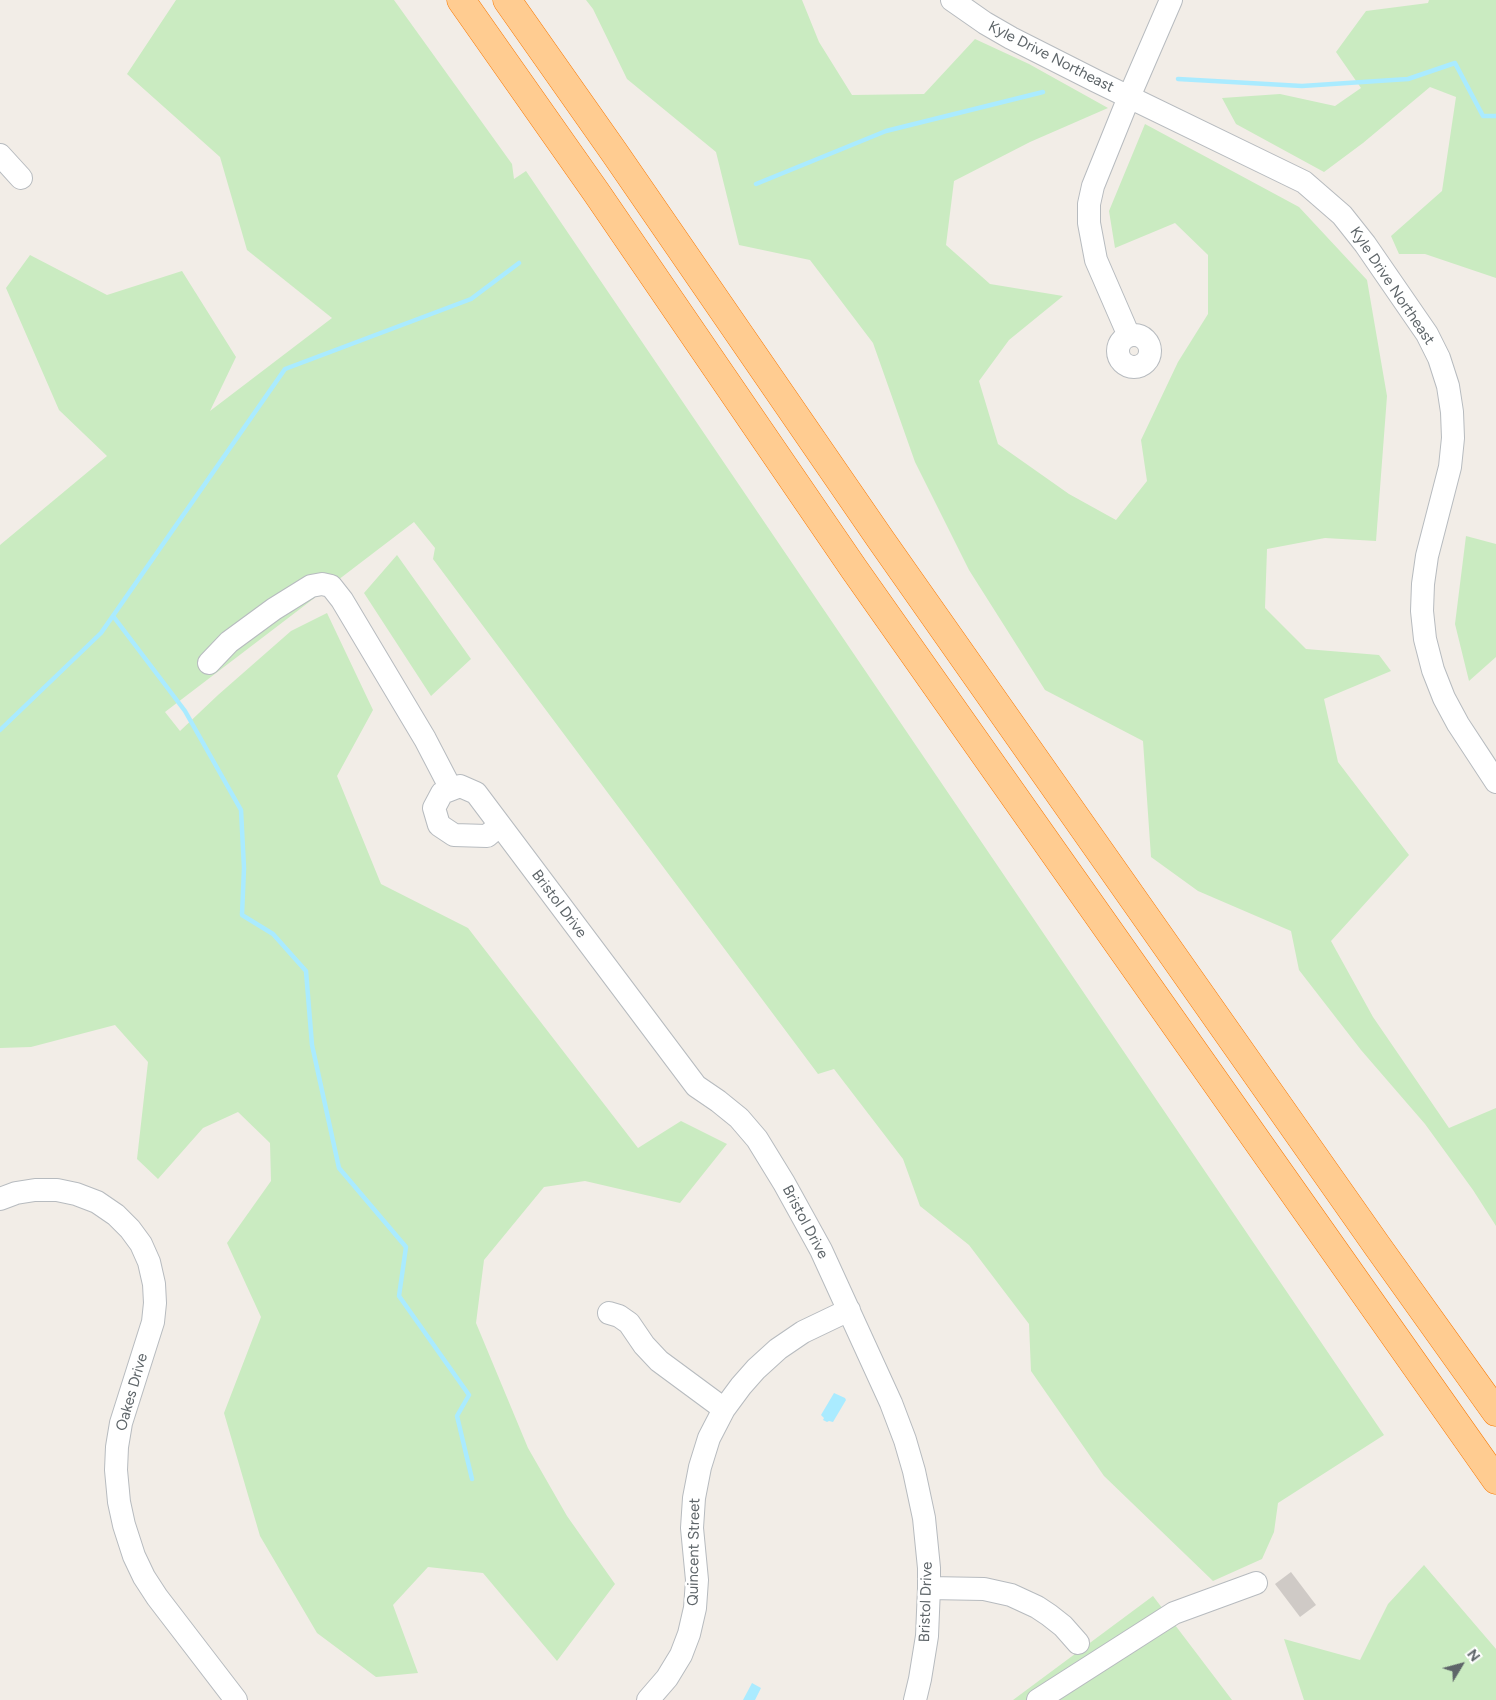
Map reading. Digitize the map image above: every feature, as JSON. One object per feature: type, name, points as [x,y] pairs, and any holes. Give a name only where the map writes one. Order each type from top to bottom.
[{"type":"highway","points":[[461,0],[596,192],[854,569],[1496,1480]]},
{"type":"highway","points":[[507,0],[887,548],[1496,1412]]},
{"type":"street","name":"Kyle Drive Northeast","points":[[952,0],[985,23],[1304,182],[1342,215],[1365,244],[1427,334],[1439,358],[1448,386],[1453,438],[1450,467],[1427,556],[1424,575],[1422,610],[1425,639],[1433,670],[1444,698],[1458,724],[1495,778]]},
{"type":"street","points":[[1129,336],[1096,260],[1089,223],[1089,204],[1093,186],[1129,96],[1172,0]]},
{"type":"street","points":[[0,155],[21,178]]},
{"type":"street","points":[[209,663],[229,642],[282,604],[311,586],[322,584],[332,586],[425,739],[451,789],[442,793],[434,808],[439,825],[454,835],[487,836],[500,825]]},
{"type":"street","name":"Bristol Drive","points":[[451,789],[460,786],[476,793],[696,1086],[739,1118],[756,1139],[784,1183],[812,1233],[891,1403],[910,1456],[924,1518],[929,1568],[927,1636],[915,1700]]},
{"type":"street","name":"Oakes Drive","points":[[0,1199],[35,1190],[58,1190],[76,1194],[97,1202],[116,1215],[141,1244],[154,1284],[155,1303],[152,1322],[120,1423],[116,1470],[119,1502],[134,1556],[144,1577],[157,1597],[236,1700]]},
{"type":"street","name":"Quincent Street","points":[[648,1700],[668,1678],[689,1634],[695,1608],[696,1580],[692,1528],[694,1498],[700,1467],[709,1438],[724,1409],[756,1369],[778,1349],[803,1332],[849,1310]]},
{"type":"street","points":[[609,1313],[629,1323],[644,1345],[659,1361],[724,1409]]},
{"type":"street","points":[[1038,1700],[1174,1613],[1256,1583]]},
{"type":"street","points":[[929,1588],[984,1589],[1011,1595],[1049,1615],[1063,1626],[1078,1643]]},
{"type":"green space","points":[[176,0],[394,0],[512,164],[514,179],[526,171],[1384,1435],[1278,1503],[1274,1532],[1262,1559],[1213,1581],[1104,1476],[1031,1371],[1029,1324],[969,1245],[920,1206],[903,1159],[834,1069],[818,1074],[433,559],[435,548],[414,522],[165,712],[180,731],[291,631],[327,613],[373,710],[337,776],[381,884],[468,928],[638,1148],[681,1121],[727,1144],[680,1203],[585,1181],[544,1187],[484,1260],[476,1323],[528,1448],[567,1516],[615,1584],[557,1661],[483,1573],[428,1567],[393,1605],[418,1673],[376,1677],[317,1633],[260,1536],[224,1413],[261,1317],[227,1243],[271,1181],[270,1143],[238,1112],[203,1128],[158,1179],[137,1159],[148,1062],[115,1025],[31,1047],[0,1048],[0,545],[107,456],[59,410],[6,288],[30,255],[107,295],[182,271],[236,357],[210,411],[332,318],[247,250],[220,157],[127,74]]},
{"type":"green space","points":[[586,0],[802,0],[819,42],[852,95],[924,94],[975,39],[1029,64],[1108,108],[1030,142],[954,181],[946,245],[990,284],[1063,296],[1009,340],[979,381],[998,444],[1069,494],[1116,520],[1147,481],[1141,440],[1178,362],[1208,314],[1208,255],[1175,223],[1115,248],[1109,211],[1145,124],[1299,207],[1367,280],[1387,396],[1376,541],[1325,538],[1267,549],[1265,608],[1306,649],[1379,655],[1391,671],[1324,699],[1338,762],[1409,855],[1331,941],[1373,1017],[1449,1128],[1496,1108],[1496,1226],[1473,1190],[1425,1124],[1361,1050],[1299,970],[1291,931],[1198,891],[1151,857],[1143,741],[1045,690],[969,570],[915,462],[873,343],[810,260],[739,245],[716,152],[627,79],[593,9]]},
{"type":"green space","points":[[1429,0],[1496,0],[1496,278],[1425,254],[1399,254],[1391,236],[1442,191],[1456,97],[1430,87],[1363,143],[1324,172],[1236,124],[1222,98],[1280,94],[1335,106],[1361,88],[1336,52],[1366,11],[1428,3]]},
{"type":"green space","points":[[1466,536],[1496,544],[1496,657],[1469,681],[1455,624]]},
{"type":"green space","points":[[397,555],[471,659],[431,696],[364,593]]},
{"type":"green space","points":[[1424,1565],[1496,1649],[1496,1700],[1304,1700],[1284,1639],[1360,1660],[1388,1604]]},
{"type":"green space","points":[[1153,1596],[1232,1700],[1013,1700]]},
{"type":"water","points":[[834,1393],[846,1400],[833,1422],[827,1422],[823,1420],[824,1418],[821,1415]]},
{"type":"water","points":[[752,1683],[761,1688],[755,1700],[743,1700]]},
{"type":"building","points":[[1291,1572],[1316,1605],[1300,1617],[1275,1584]]},
{"type":"waterway","points":[[1178,79],[1302,86],[1408,79],[1455,63],[1483,116],[1496,116]]},
{"type":"waterway","points":[[756,184],[886,131],[1043,92]]},
{"type":"waterway","points":[[0,730],[101,633],[285,369],[471,299],[519,263]]},
{"type":"waterway","points":[[113,616],[185,711],[241,810],[244,868],[242,915],[273,934],[306,971],[312,1045],[339,1168],[406,1247],[399,1296],[469,1395],[457,1416],[472,1479]]}]
